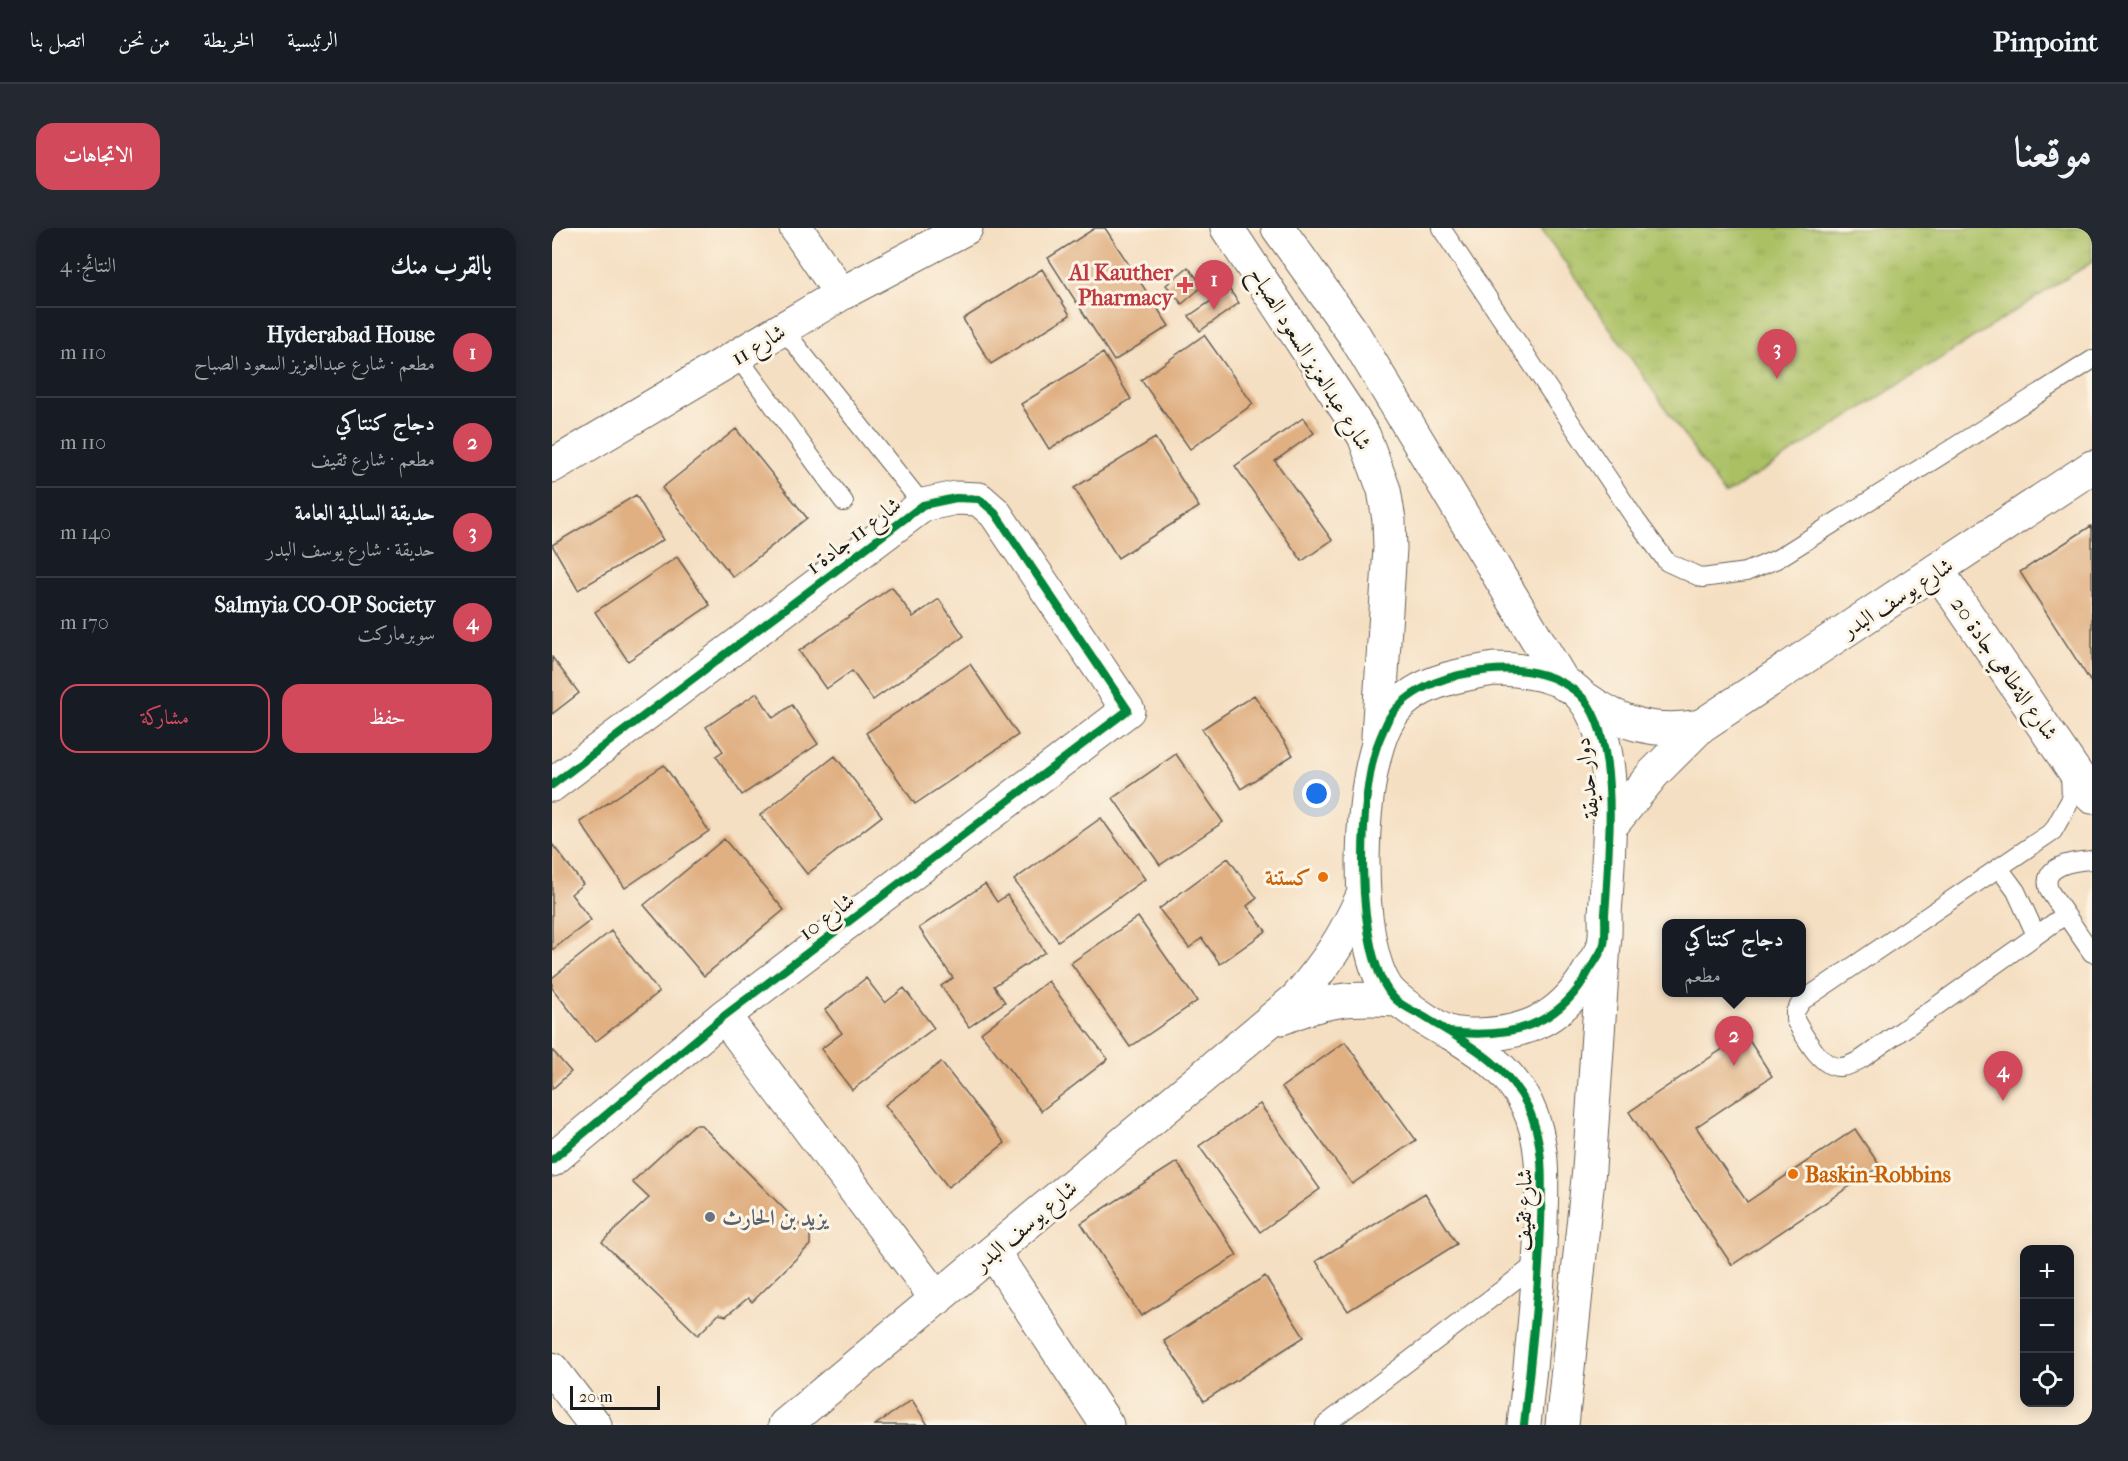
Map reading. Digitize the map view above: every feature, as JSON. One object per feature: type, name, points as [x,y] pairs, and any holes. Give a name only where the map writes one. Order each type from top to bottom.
[{"type":"street","points":[[796,228],[841,294]]},
{"type":"street","name":"شارع 11","points":[[552,466],[841,294],[966,228]]},
{"type":"street","name":"شارع عبدالعزيز السعود الصباح","points":[[1227,228],[1364,436],[1384,490],[1389,520],[1389,548],[1378,744]]},
{"type":"street","name":"شارع عبدالعزيز السعود الصباح","points":[[1278,228],[1353,333],[1574,691]]},
{"type":"street","name":"شارع يوسف البدر","points":[[1610,827],[1653,774],[1701,726],[2092,467]]},
{"type":"street","name":"شارع 11 جادة 1","points":[[552,785],[923,505],[956,498],[979,499],[995,513],[1128,710]]},
{"type":"street","name":"شارع الةطاهي جادة 20","points":[[1937,570],[2092,797]]},
{"type":"street","name":"دوار حديقة","points":[[1494,669],[1514,669],[1540,674],[1574,691],[1601,730],[1608,777],[1610,827],[1604,944],[1583,984],[1555,1012],[1536,1024],[1516,1031],[1497,1034],[1471,1035],[1449,1032],[1395,1000],[1384,984],[1370,947],[1364,894],[1367,797],[1378,744],[1390,716],[1406,700],[1430,685],[1457,675],[1494,669]]},
{"type":"street","name":"شارع يوسف البدر","points":[[1574,691],[1619,719],[1639,726],[1681,729],[1701,726]]},
{"type":"street","name":"شارع 10","points":[[552,1160],[724,1016],[1128,710]]},
{"type":"street","name":"شارع يوسف البدر","points":[[785,1425],[1296,999],[1323,967],[1346,932],[1364,894]]},
{"type":"street","points":[[1562,1425],[1589,1168],[1604,944]]},
{"type":"street","name":"شارع يوسف البدر","points":[[1264,1026],[1327,1002],[1361,998],[1395,1000]]},
{"type":"street","points":[[724,1016],[936,1299]]},
{"type":"street","name":"شارع ثقيف","points":[[1449,1032],[1486,1055],[1503,1070],[1527,1106],[1540,1143],[1542,1159],[1540,1261],[1524,1425]]},
{"type":"street","points":[[993,1252],[1107,1425]]},
{"type":"street","points":[[552,1369],[595,1425]]},
{"type":"lane","points":[[1441,228],[1629,510],[1667,562],[1702,578],[1746,572],[1777,559],[2092,360]]},
{"type":"lane","points":[[783,329],[923,505]]},
{"type":"lane","points":[[737,356],[844,502]]},
{"type":"lane","points":[[2065,915],[1863,1058],[1847,1066],[1838,1068],[1823,1061],[1795,1020],[1795,1012],[1802,1001],[2053,831],[2071,799],[2070,763]]},
{"type":"lane","points":[[2092,860],[2067,863],[2047,877],[2050,892],[2092,953]]},
{"type":"lane","points":[[1999,868],[2016,891],[2036,935]]},
{"type":"lane","points":[[1325,1425],[1540,1261]]},
{"type":"green space","points":[[1541,228],[2092,228],[2092,262],[1725,495]]},
{"type":"building","points":[[1095,228],[1105,228],[1169,326],[1114,361],[1048,258]]},
{"type":"building","name":"Al Kauther Pharmacy","points":[[1188,267],[1203,286],[1182,304],[1166,285]]},
{"type":"building","points":[[1042,269],[1070,315],[991,364],[963,319]]},
{"type":"building","points":[[1229,289],[1239,303],[1200,331],[1189,316]]},
{"type":"building","points":[[1204,335],[1253,404],[1190,449],[1141,380]]},
{"type":"building","points":[[1103,353],[1131,399],[1049,449],[1021,404]]},
{"type":"building","points":[[1303,418],[1314,433],[1275,461],[1332,540],[1302,561],[1235,466]]},
{"type":"building","points":[[736,429],[807,518],[733,577],[662,488]]},
{"type":"building","points":[[1155,438],[1199,507],[1118,558],[1074,488]]},
{"type":"building","points":[[636,495],[663,540],[578,590],[552,545]]},
{"type":"building","points":[[2091,526],[2092,529],[2092,684],[2020,572]]},
{"type":"building","points":[[677,557],[710,605],[628,661],[595,612]]},
{"type":"building","points":[[892,587],[913,617],[939,599],[964,636],[873,700],[852,671],[826,689],[799,651]]},
{"type":"building","points":[[552,657],[579,693],[552,714]]},
{"type":"building","points":[[970,664],[1018,735],[915,804],[866,733]]},
{"type":"building","points":[[757,693],[773,718],[792,705],[818,744],[742,795],[716,756],[723,751],[706,727]]},
{"type":"building","points":[[1254,695],[1293,755],[1241,789],[1202,729]]},
{"type":"building","points":[[1176,754],[1223,822],[1160,865],[1113,798]]},
{"type":"building","points":[[835,756],[882,816],[807,874],[760,815]]},
{"type":"building","points":[[664,765],[709,831],[625,888],[580,822]]},
{"type":"building","points":[[1101,818],[1145,879],[1058,941],[1014,880]]},
{"type":"building","points":[[724,839],[784,910],[704,976],[644,905]]},
{"type":"building","points":[[552,844],[583,884],[571,894],[591,920],[552,950]]},
{"type":"building","points":[[1228,858],[1257,898],[1247,906],[1266,931],[1220,964],[1202,938],[1189,948],[1159,909]]},
{"type":"building","points":[[985,884],[997,902],[1007,895],[1045,952],[994,986],[1005,1002],[969,1027],[941,986],[953,978],[919,928]]},
{"type":"building","points":[[1138,917],[1197,1001],[1130,1047],[1071,963]]},
{"type":"building","points":[[611,931],[659,992],[595,1042],[552,988],[552,978]]},
{"type":"building","points":[[866,978],[885,1003],[904,988],[934,1028],[852,1090],[821,1049],[842,1033],[825,1010]]},
{"type":"building","points":[[1048,981],[1108,1059],[1041,1111],[981,1033]]},
{"type":"building","points":[[1745,1034],[1772,1076],[1696,1127],[1747,1202],[1855,1129],[1880,1166],[1732,1265],[1629,1112]]},
{"type":"building","points":[[1345,1042],[1416,1140],[1352,1184],[1282,1087]]},
{"type":"building","points":[[552,1050],[571,1072],[552,1089]]},
{"type":"building","points":[[941,1062],[1005,1143],[948,1187],[885,1105]]},
{"type":"building","points":[[1260,1104],[1320,1189],[1260,1232],[1199,1146]]},
{"type":"building","name":"يزيد بن الحارث","points":[[694,1125],[701,1125],[810,1235],[810,1245],[752,1302],[748,1298],[726,1316],[719,1314],[698,1335],[602,1242],[649,1198],[632,1182]]},
{"type":"building","points":[[1177,1162],[1237,1255],[1141,1316],[1081,1223]]},
{"type":"building","points":[[1425,1193],[1457,1244],[1348,1311],[1316,1261]]},
{"type":"building","points":[[1265,1276],[1304,1337],[1204,1401],[1164,1341]]},
{"type":"building","points":[[912,1400],[928,1425],[875,1425]]},
{"type":"cycle path","points":[[552,785],[923,505],[956,498],[979,499],[995,513],[1128,710],[724,1016],[552,1160]]},
{"type":"cycle path","points":[[1449,1032],[1471,1034],[1512,1030],[1531,1025],[1548,1016],[1578,989],[1604,944],[1610,806],[1603,744],[1598,725],[1590,708],[1580,695],[1568,686],[1542,674],[1499,670],[1459,675],[1425,687],[1414,693],[1396,709],[1380,738],[1373,762],[1367,794],[1363,872],[1371,948],[1381,978],[1395,999],[1484,1055],[1497,1066],[1519,1092],[1533,1121],[1540,1149],[1542,1178],[1540,1247],[1524,1425]]},
{"type":"place","name":"Al Kauther Pharmacy","points":[[1185,285]]},
{"type":"place","name":"Hyderabad House","points":[[1214,310]]},
{"type":"place","name":"حديقة السالمية العامة","points":[[1777,379]]},
{"type":"place","name":"كستنة","points":[[1323,877]]},
{"type":"place","name":"دجاج كنتاكي","points":[[1734,1066]]},
{"type":"place","name":"Salmyia CO-OP Society","points":[[2003,1101]]},
{"type":"place","name":"Baskin-Robbins","points":[[1793,1174]]},
{"type":"place","name":"يزيد بن الحارث","points":[[710,1217]]}]
